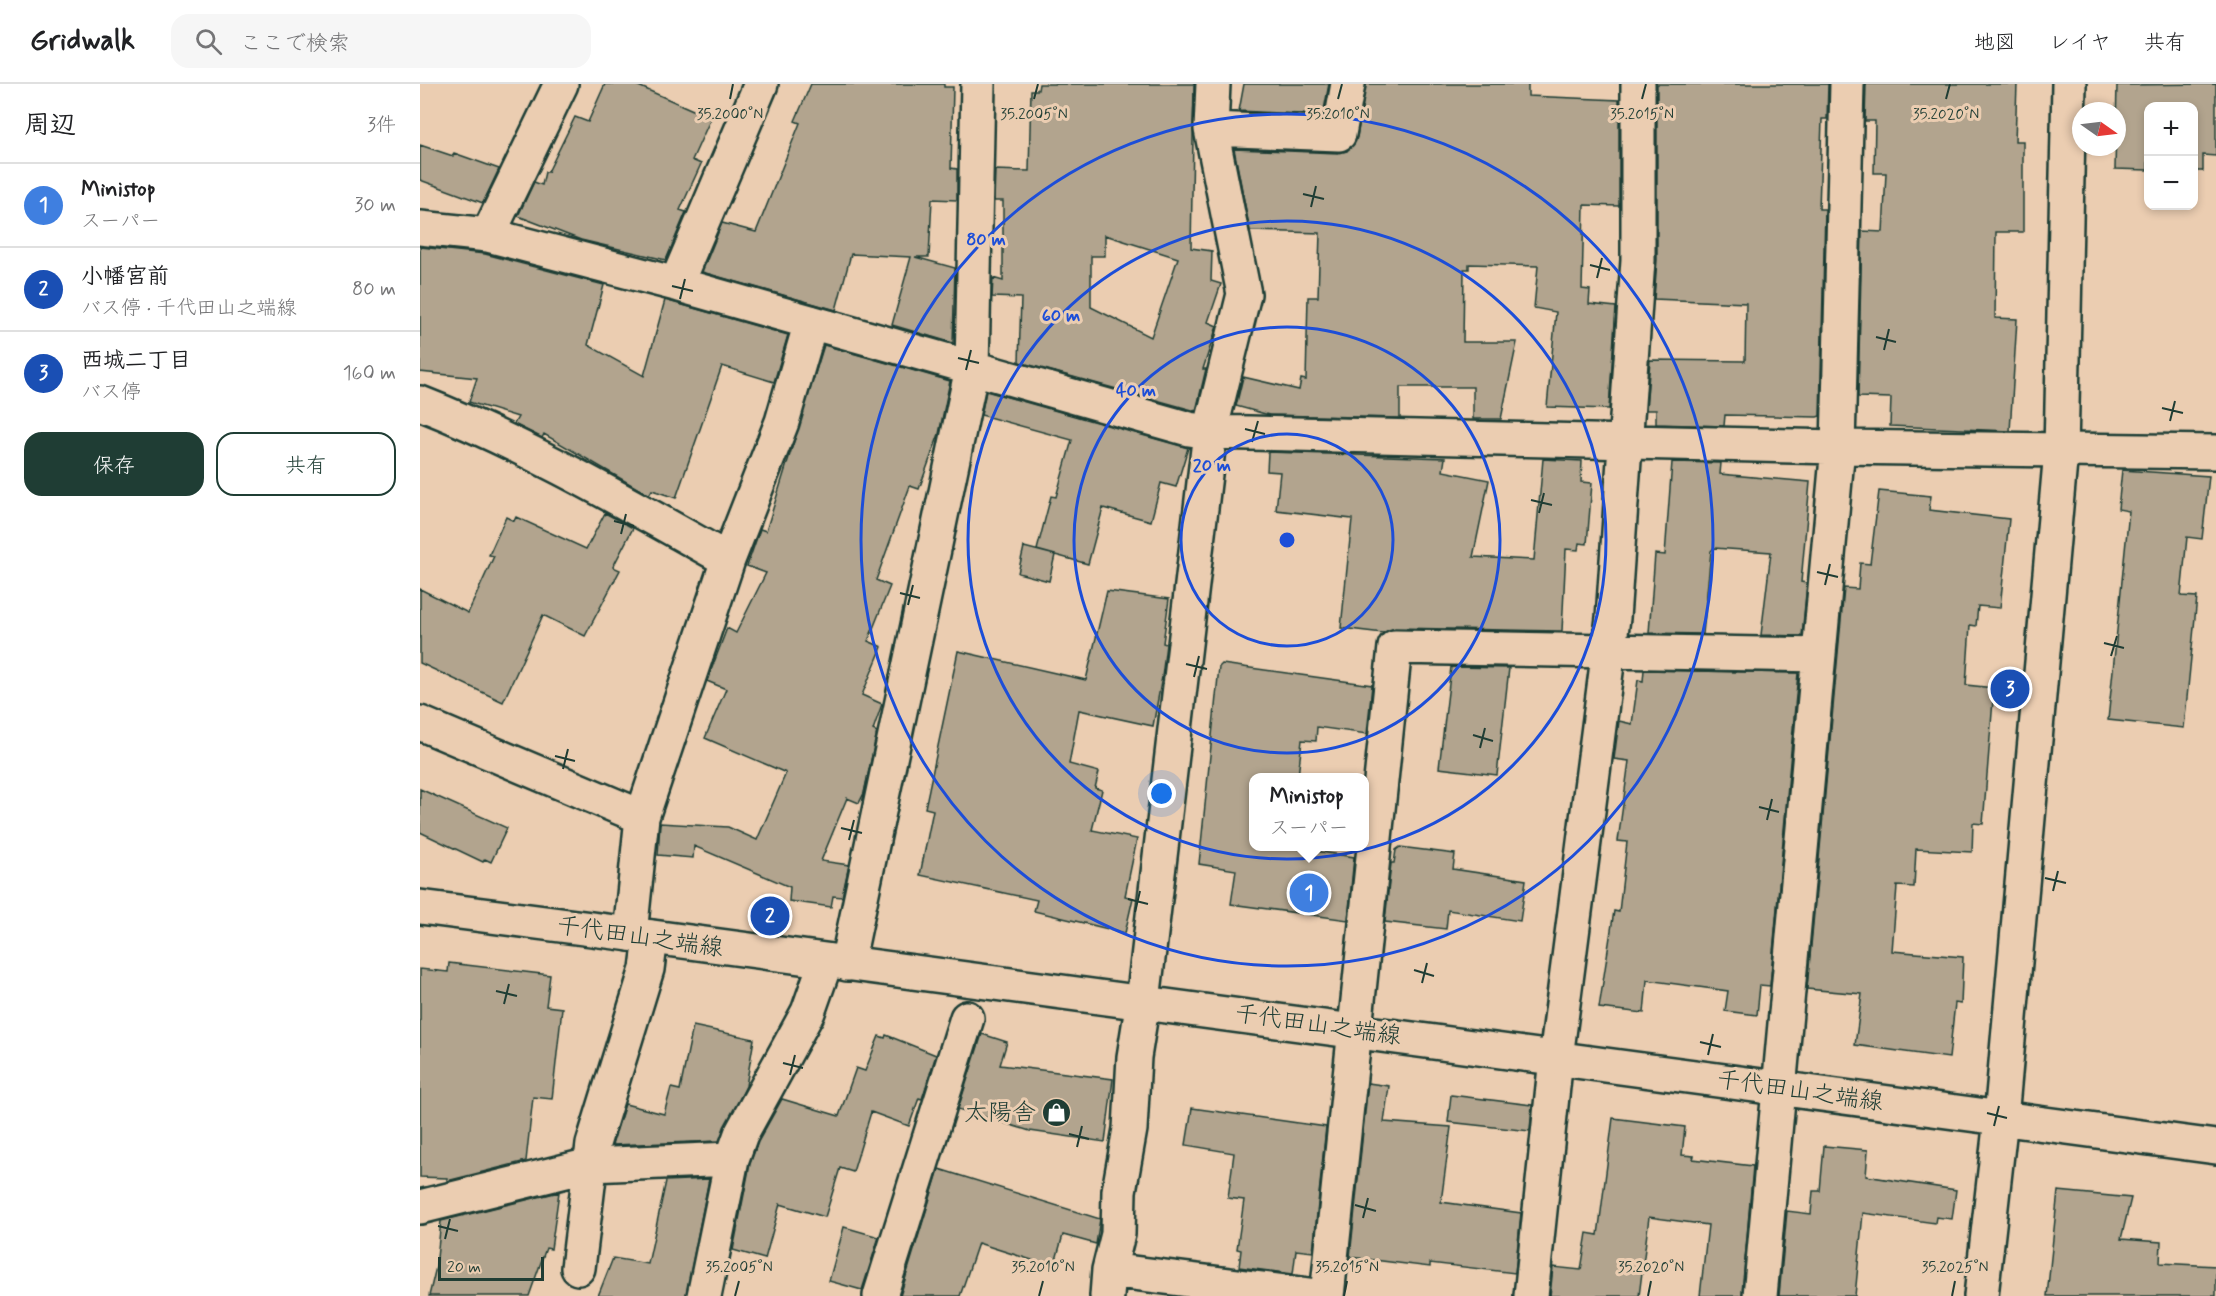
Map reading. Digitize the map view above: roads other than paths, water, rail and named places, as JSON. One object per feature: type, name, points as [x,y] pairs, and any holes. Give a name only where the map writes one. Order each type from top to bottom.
[{"type":"street","points":[[488,235],[561,84]]},
{"type":"street","points":[[676,284],[761,84]]},
{"type":"street","points":[[704,1296],[732,1159],[741,1134],[837,962],[972,368],[978,84]]},
{"type":"street","points":[[1213,84],[1211,129],[1244,294],[1210,432],[1143,1001],[1134,1057],[1130,1129],[1119,1191],[1118,1234],[1108,1283],[1317,1296]]},
{"type":"street","points":[[1211,129],[1339,134],[1348,84]]},
{"type":"street","points":[[1531,1296],[1556,1058],[1610,650],[1638,260],[1638,84]]},
{"type":"street","points":[[1760,1296],[1838,447],[1847,84]]},
{"type":"street","points":[[1981,1296],[2001,1118],[2061,451],[2069,84]]},
{"type":"street","points":[[420,228],[488,235],[676,284],[1189,429],[1210,432],[1838,447],[2216,452]]},
{"type":"street","points":[[578,1268],[592,1144],[647,969],[641,935],[642,817],[728,560],[782,422],[811,322]]},
{"type":"street","points":[[420,403],[457,417],[728,560]]},
{"type":"street","points":[[1327,1296],[1353,1028],[1395,647],[1818,655]]},
{"type":"street","points":[[420,723],[642,817]]},
{"type":"street","name":"千代田山之端線","points":[[420,907],[1353,1028],[1556,1058],[2216,1147]]},
{"type":"street","points":[[880,1296],[967,1018]]},
{"type":"street","points":[[420,1208],[590,1165],[732,1159]]},
{"type":"place","name":"西城二丁目","points":[[2010,689]]},
{"type":"place","name":"Ministop","points":[[1309,893]]},
{"type":"place","name":"小幡宮前","points":[[770,916]]},
{"type":"place","name":"太陽舎","points":[[1057,1112]]}]
